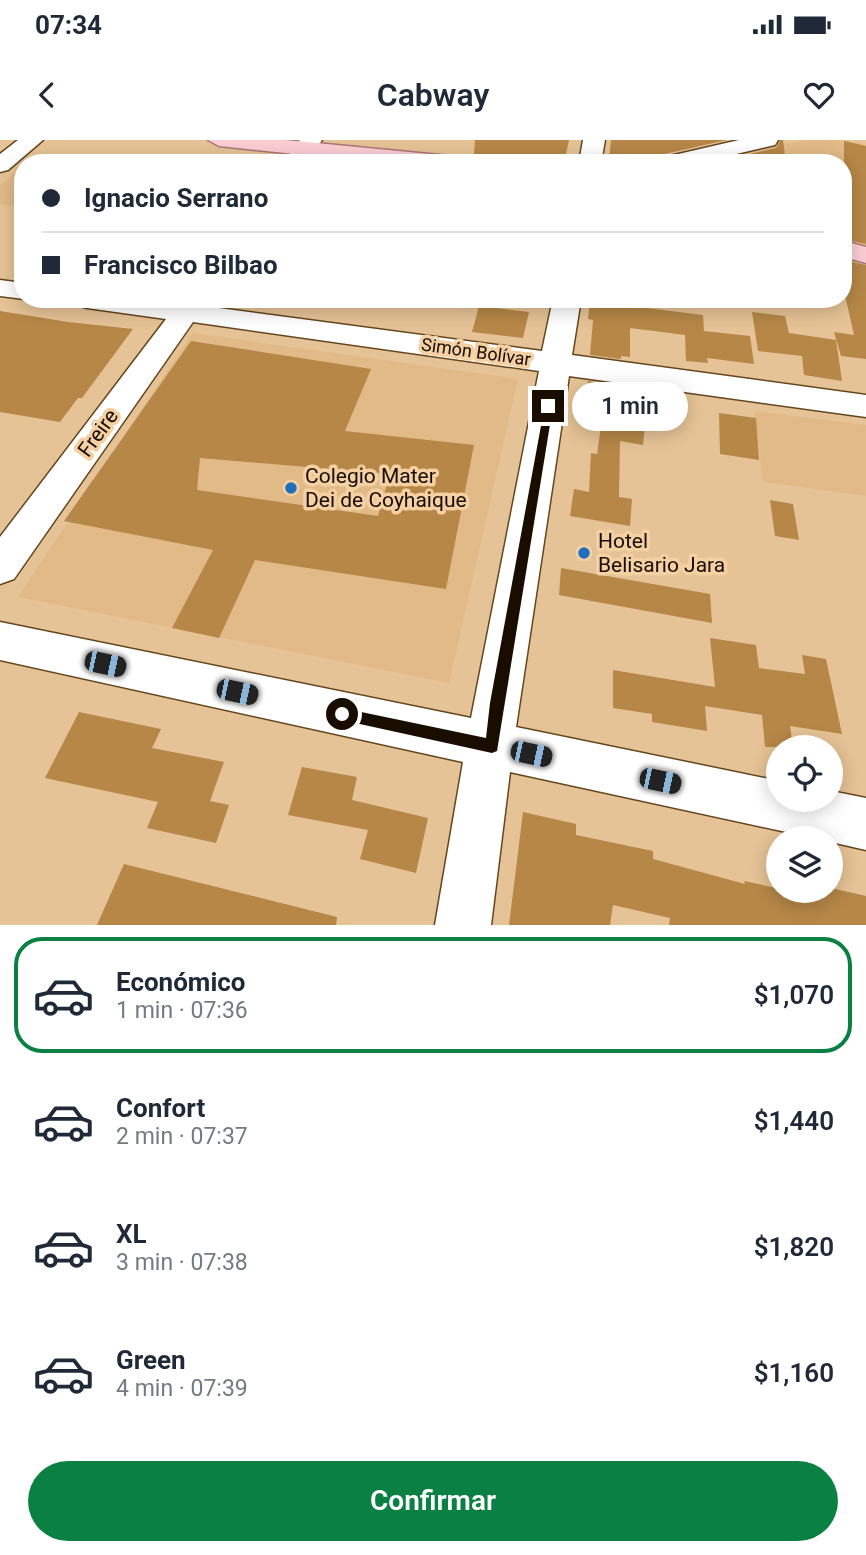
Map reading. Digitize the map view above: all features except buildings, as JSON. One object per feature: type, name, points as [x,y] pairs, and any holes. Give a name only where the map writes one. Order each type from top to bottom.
[{"type":"main road","points":[[219,140],[349,154]]},
{"type":"street","points":[[14,154],[32,140]]},
{"type":"street","points":[[707,154],[767,140]]},
{"type":"street","points":[[0,165],[14,154]]},
{"type":"street","name":"Freire","points":[[0,567],[189,308]]},
{"type":"street","name":"Simón Bolívar","points":[[203,308],[556,363],[866,406]]},
{"type":"street","points":[[463,925],[499,690],[565,308]]},
{"type":"street","points":[[0,641],[866,824]]},
{"type":"shaded area","points":[[806,140],[843,140],[866,145],[866,250],[852,246],[852,154],[741,154]]},
{"type":"shaded area","points":[[14,174],[14,206],[0,204],[0,185]]},
{"type":"shaded area","name":"Colegio Mater Dei de Coyhaique","points":[[192,333],[518,379],[449,683],[18,597]]},
{"type":"shaded area","points":[[754,411],[866,425],[866,496],[763,482]]},
{"type":"place","name":"Colegio Mater Dei de Coyhaique","points":[[291,488]]},
{"type":"place","name":"Hotel Belisario Jara","points":[[584,553]]},
{"type":"route","points":[[342,714],[492,746],[496,703],[548,406]]}]
